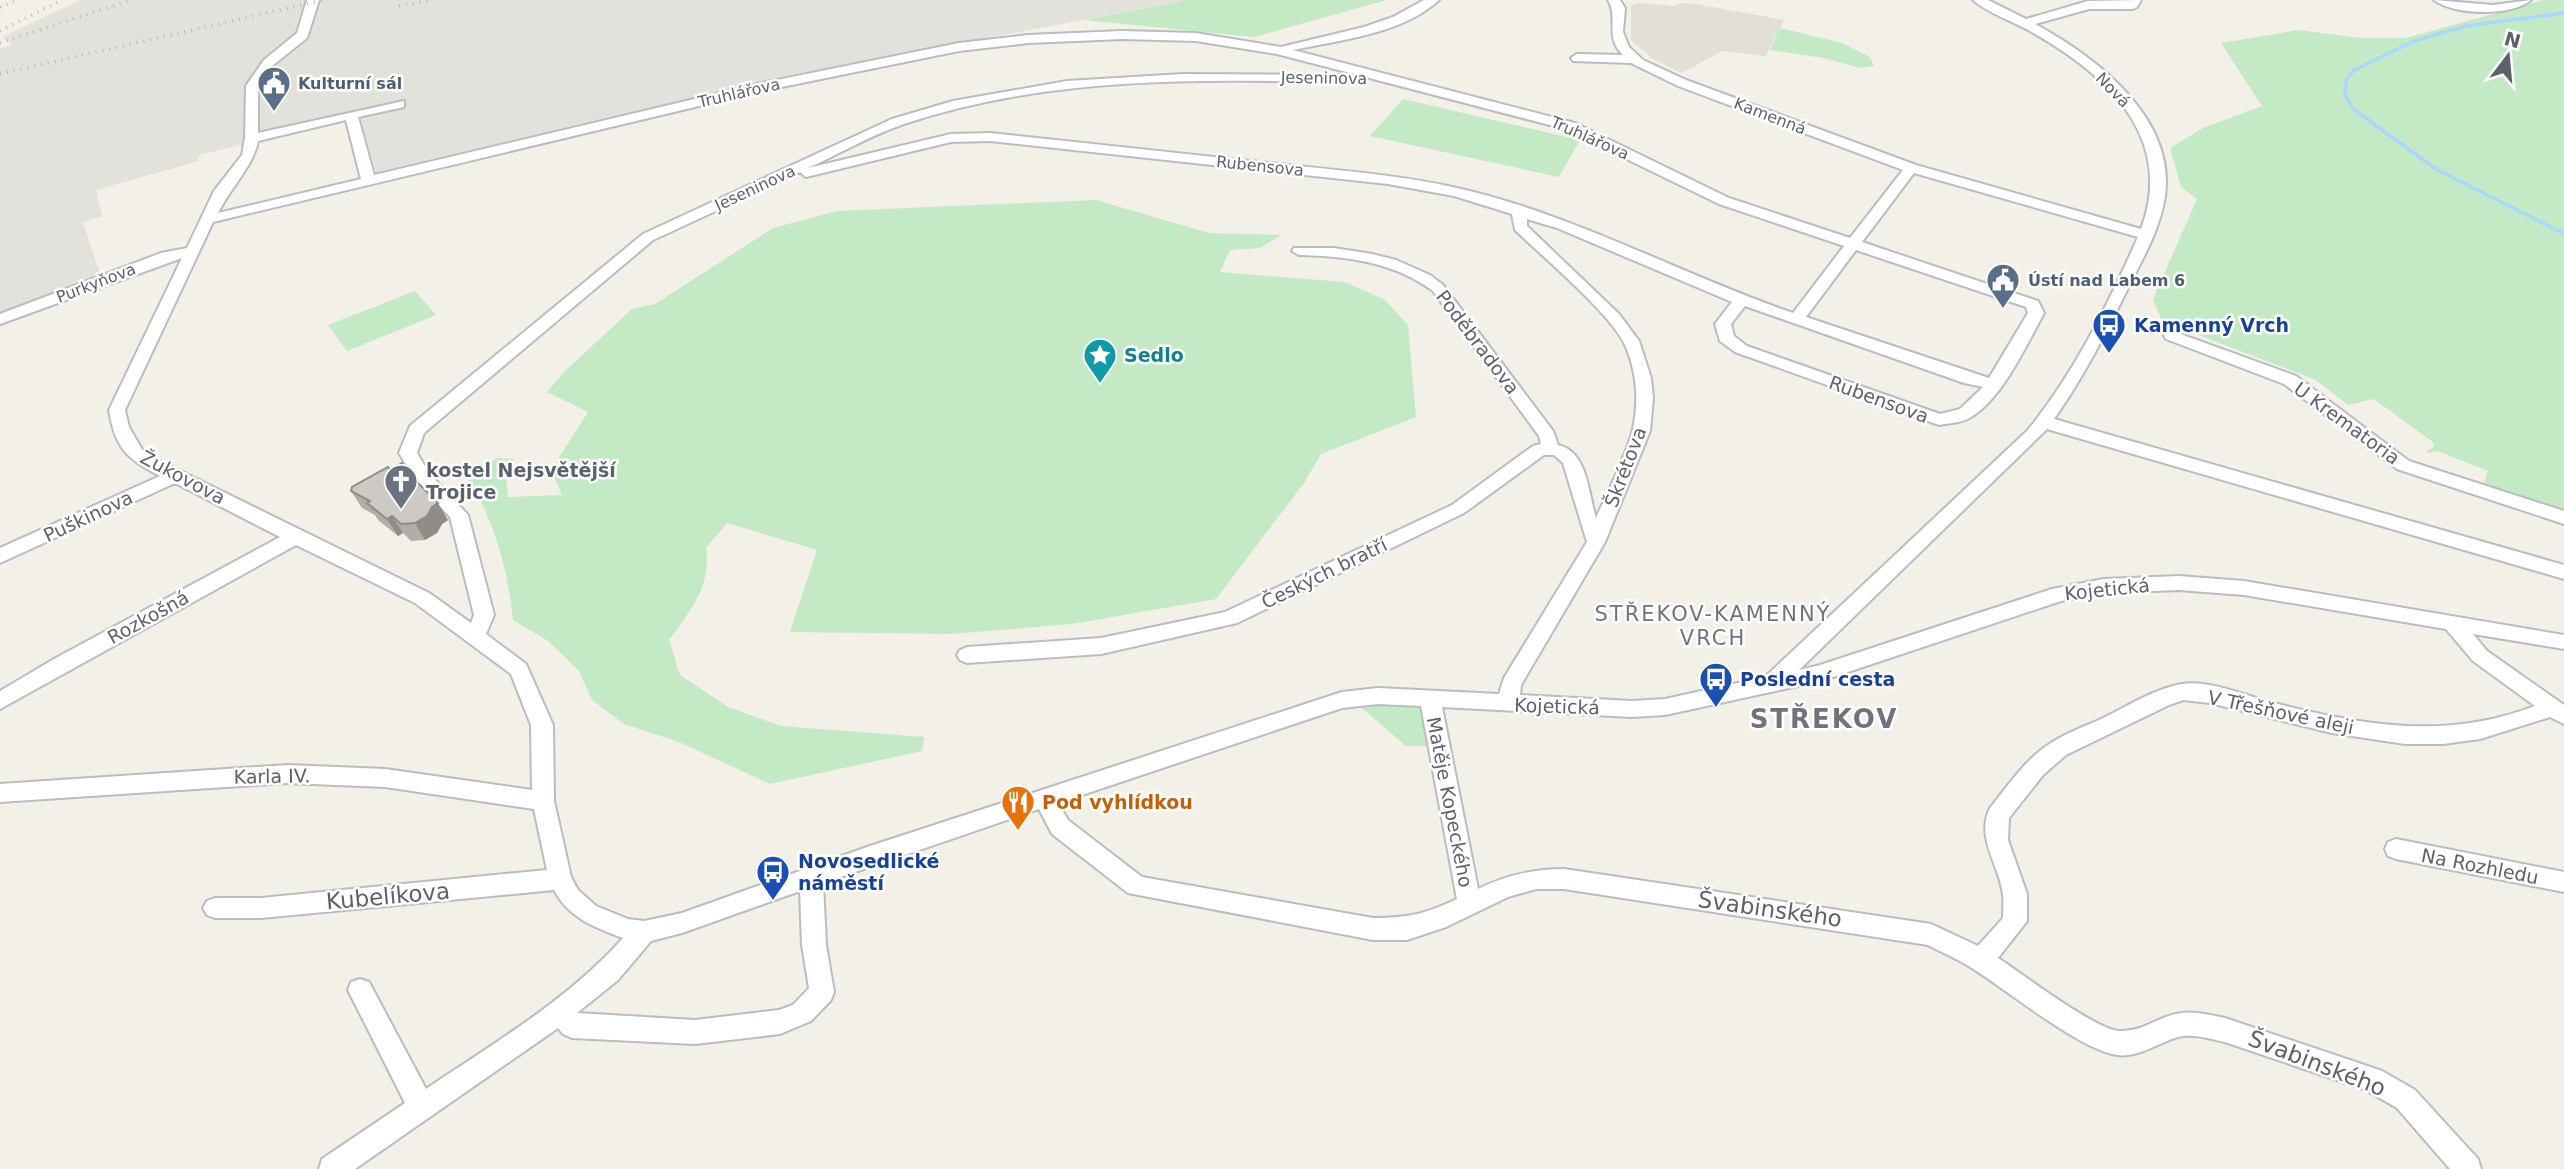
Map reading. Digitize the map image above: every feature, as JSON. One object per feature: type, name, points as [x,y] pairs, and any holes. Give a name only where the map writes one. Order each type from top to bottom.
[{"type":"street","name":"Žukovova","points":[[313,0],[303,35],[268,63],[253,86],[250,113],[252,138],[248,155],[221,191],[117,410],[120,427],[137,457],[422,598],[519,668],[542,725],[543,801]]},
{"type":"street","points":[[1614,0],[1619,8],[1617,32],[1623,48],[1632,59]]},
{"type":"street","name":"Nová","points":[[1979,0],[2026,23],[2068,49],[2106,81],[2130,106],[2148,134],[2158,164],[2160,182],[2157,200],[2145,235],[2105,320],[2044,422]]},
{"type":"street","points":[[2026,23],[2088,5],[2133,5],[2135,0]]},
{"type":"street","points":[[2440,0],[2470,7],[2498,9],[2525,0]]},
{"type":"street","name":"Truhlářova","points":[[1278,50],[1367,30],[1396,20],[1427,3]]},
{"type":"street","name":"Truhlářova","points":[[209,219],[762,87],[988,43],[1041,38],[1156,35],[1196,37],[1278,50],[1570,126],[1724,201],[2032,303],[2036,313],[1992,384]]},
{"type":"street","name":"Kamenná","points":[[1577,58],[1632,59],[1682,83],[1911,168]]},
{"type":"street","name":"Jeseninova","points":[[475,636],[484,615],[458,515],[422,477],[408,453],[416,430],[649,237],[850,141],[933,109],[992,95],[1053,86],[1161,78],[1244,76],[1386,80]]},
{"type":"street","points":[[252,138],[399,104]]},
{"type":"street","points":[[352,115],[368,180]]},
{"type":"street","name":"Rubensova","points":[[762,185],[930,142],[951,138],[990,137],[1388,180],[1456,192],[1519,210],[1742,300],[1970,379],[1992,384],[1963,415],[1939,420],[1741,349],[1726,338],[1723,324],[1742,300]]},
{"type":"street","points":[[1797,318],[1911,168],[2145,235]]},
{"type":"street","name":"Škrétova","points":[[1508,704],[1511,684],[1596,542],[1641,431],[1645,398],[1643,378],[1633,344],[1614,317],[1520,227],[1519,210]]},
{"type":"street","name":"Purkyňova","points":[[0,319],[166,256],[193,251]]},
{"type":"street","name":"Poděbradova","points":[[1299,251],[1321,251],[1393,264],[1429,279],[1548,435],[1550,447]]},
{"type":"street","name":"U Krematoria","points":[[2172,336],[2290,380],[2403,465],[2564,519]]},
{"type":"street","points":[[1771,685],[2044,422],[2564,572]]},
{"type":"street","points":[[1550,447],[1561,451],[1573,463],[1582,502],[1596,542]]},
{"type":"street","name":"Českých bratří","points":[[967,655],[1101,646],[1230,618],[1458,509],[1539,450],[1550,447]]},
{"type":"street","name":"Puškinova","points":[[0,556],[175,476]]},
{"type":"street","name":"Rozkošná","points":[[0,702],[61,664],[297,536]]},
{"type":"street","name":"Kojetická","points":[[811,878],[1342,700],[1378,696],[1632,709],[1665,707],[1821,673],[2059,594],[2104,586],[2179,583],[2244,589],[2564,642]]},
{"type":"street","points":[[2449,621],[2480,656],[2558,712]]},
{"type":"street","name":"V Třešňové aleji","points":[[1981,960],[2015,921],[2015,894],[1997,841],[1998,815],[2035,769],[2058,748],[2124,716],[2183,692],[2210,695],[2367,731],[2406,736],[2479,732],[2558,712]]},
{"type":"street","name":"Matěje Kopeckého","points":[[1430,699],[1470,905]]},
{"type":"street","name":"Karla IV.","points":[[0,793],[288,774],[385,778],[543,801]]},
{"type":"street","name":"Švabinského","points":[[1045,799],[1060,827],[1136,886],[1373,929],[1407,929],[1438,920],[1503,888],[1536,879],[1564,879],[1931,935],[1981,960],[2088,1031],[2117,1043],[2148,1039],[2177,1025],[2202,1025],[2225,1030],[2373,1080],[2406,1099],[2468,1169]]},
{"type":"street","points":[[543,801],[560,879],[570,897],[588,913],[610,923],[644,932],[682,923],[811,878],[814,945],[822,992],[802,1013],[780,1022],[695,1032],[572,1026],[560,1012]]},
{"type":"street","name":"Na Rozhledu","points":[[2396,849],[2564,882]]},
{"type":"street","name":"Kubelíkova","points":[[215,908],[261,908],[560,879]]},
{"type":"street","points":[[331,1169],[560,1012],[609,972],[644,932]]},
{"type":"street","points":[[360,990],[422,1109]]},
{"type":"shaded area","points":[[80,0],[1188,0],[795,74],[376,172],[360,117],[215,151],[197,156],[199,161],[96,190],[102,216],[83,222],[100,275],[0,313],[0,49],[13,44],[2,37]]},
{"type":"shaded area","points":[[1638,3],[1674,6],[1680,3],[1696,4],[1784,20],[1766,56],[1722,51],[1682,73],[1653,59],[1631,40],[1631,6]]},
{"type":"green space","points":[[1188,0],[1387,0],[1254,37],[1084,20]]},
{"type":"green space","points":[[2544,0],[2564,0],[2564,514],[2482,487],[2488,471],[2438,451],[2429,453],[2426,451],[2433,448],[2434,443],[2374,399],[2348,405],[2316,380],[2162,321],[2153,299],[2197,199],[2181,187],[2170,148],[2203,128],[2262,106],[2221,43],[2298,30],[2361,38],[2406,38]]},
{"type":"green space","points":[[1780,28],[1842,43],[1870,57],[1874,66],[1860,68],[1824,58],[1770,50]]},
{"type":"green space","points":[[1403,99],[1580,140],[1559,177],[1370,136]]},
{"type":"green space","points":[[1096,200],[1209,233],[1281,235],[1260,248],[1230,250],[1220,272],[1345,282],[1385,300],[1408,325],[1416,417],[1321,454],[1304,483],[1216,599],[1072,624],[951,634],[790,632],[817,550],[727,523],[706,548],[705,575],[698,597],[669,640],[680,675],[728,707],[781,726],[924,737],[922,751],[770,784],[679,742],[624,724],[592,700],[579,671],[548,641],[513,620],[498,543],[483,507],[464,473],[498,458],[515,459],[506,478],[508,497],[562,495],[551,470],[588,412],[547,392],[564,372],[632,309],[655,304],[773,228],[837,211]]},
{"type":"green space","points":[[415,291],[436,315],[347,351],[328,325]]},
{"type":"green space","points":[[1380,704],[1426,704],[1434,746],[1406,746],[1362,708]]},
{"type":"building","points":[[402,463],[406,471],[438,503],[427,516],[415,523],[401,524],[392,516],[387,519],[367,503],[370,501],[351,491],[352,487],[388,467],[391,470]]},
{"type":"waterway","points":[[2347,79],[2353,71],[2414,41],[2466,26],[2564,13]]},
{"type":"waterway","points":[[2346,82],[2345,95],[2353,109],[2436,169],[2564,234]]},
{"type":"railway","points":[[0,7],[18,0]]},
{"type":"railway","points":[[0,31],[62,0]]},
{"type":"railway","points":[[0,43],[131,0]]},
{"type":"railway","points":[[0,74],[323,0]]},
{"type":"railway","points":[[399,6],[432,0]]},
{"type":"place","name":"Kulturní sál","points":[[274,113]]},
{"type":"place","name":"Ústí nad Labem 6","points":[[2003,310]]},
{"type":"place","name":"Kamenný Vrch","points":[[2109,355]]},
{"type":"place","name":"Sedlo","points":[[1100,385]]},
{"type":"place","name":"kostel Nejsvětější Trojice","points":[[401,511]]},
{"type":"place","name":"Poslední cesta","points":[[1716,709]]},
{"type":"place","name":"Pod vyhlídkou","points":[[1018,832]]},
{"type":"place","name":"Novosedlické náměstí","points":[[773,902]]},
{"type":"district","name":"STŘEKOV-KAMENNÝ VRCH","points":[[1713,626]]},
{"type":"district","name":"STŘEKOV","points":[[1824,719]]}]
